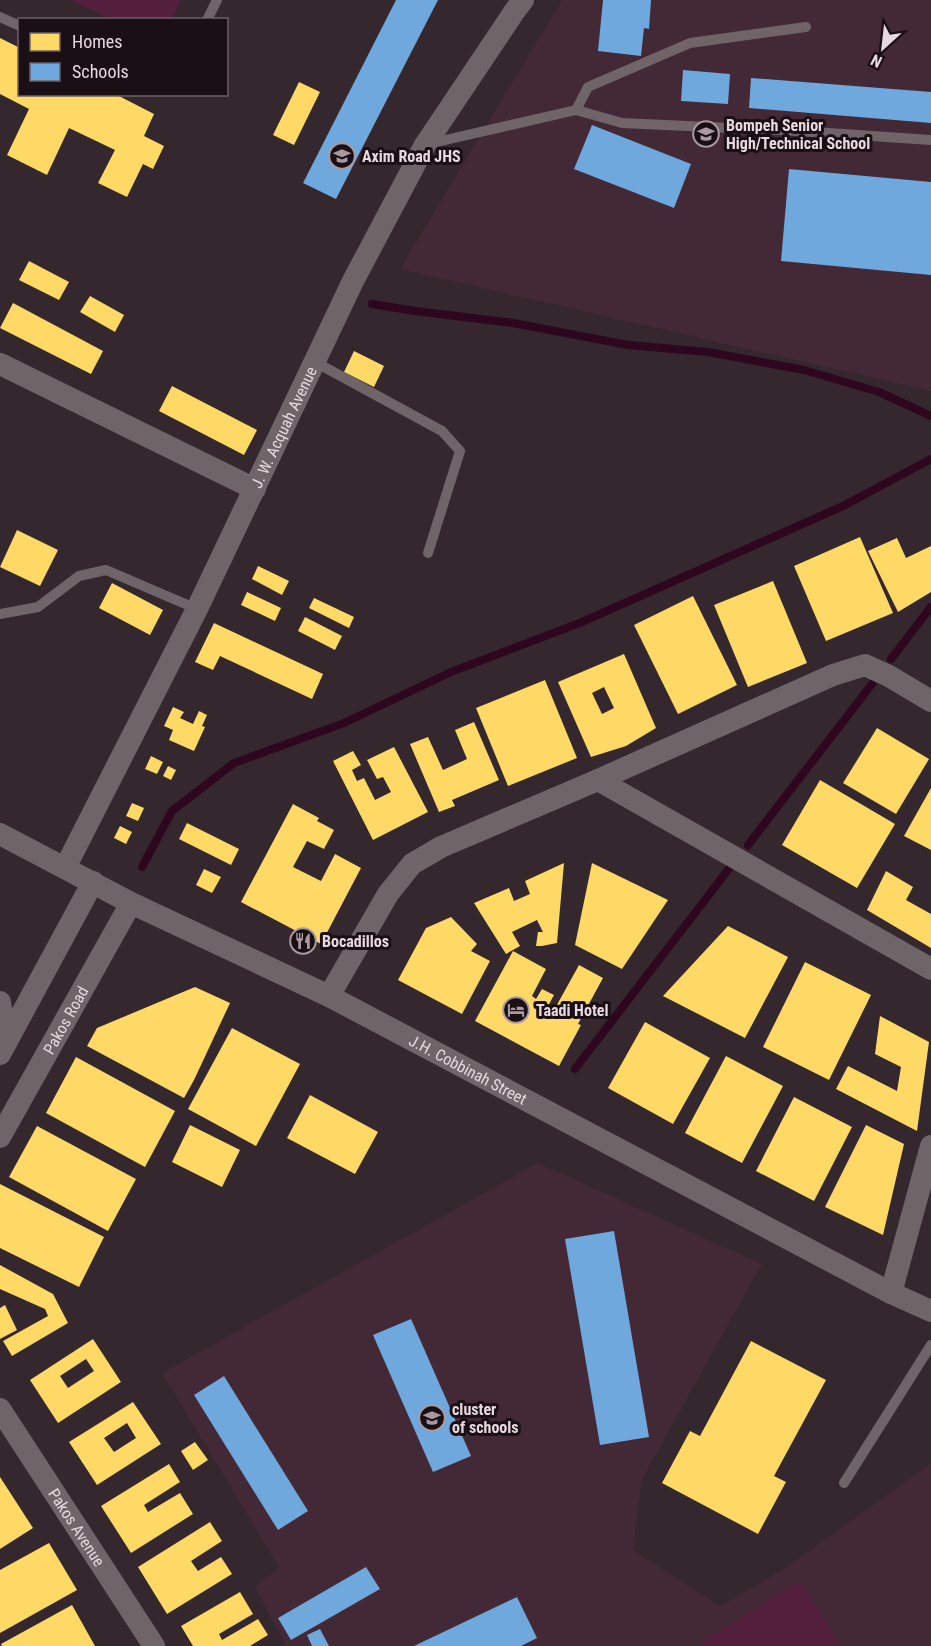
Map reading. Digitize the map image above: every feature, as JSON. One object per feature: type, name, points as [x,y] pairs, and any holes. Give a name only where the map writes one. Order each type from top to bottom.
[{"type":"street","name":"J. W. Acquah Avenue","points":[[65,868],[255,489],[353,281],[425,145],[523,0]]},
{"type":"street","points":[[0,364],[255,489]]},
{"type":"street","points":[[329,996],[388,894],[412,864],[441,847],[833,675],[865,665],[931,700]]},
{"type":"street","points":[[598,780],[931,969]]},
{"type":"street","name":"J.H. Cobbinah Street","points":[[0,834],[131,903],[329,996],[891,1293],[931,1311]]},
{"type":"street","points":[[3,1049],[93,882]]},
{"type":"street","name":"Pakos Road","points":[[0,1137],[131,903]]},
{"type":"street","points":[[0,1002],[3,1049]]},
{"type":"street","points":[[891,1293],[931,1146]]},
{"type":"street","name":"Pakos Avenue","points":[[0,1409],[154,1646]]},
{"type":"lane","points":[[208,18],[217,0]]},
{"type":"lane","points":[[0,17],[18,25]]},
{"type":"lane","points":[[576,110],[588,87],[690,43],[806,27]]},
{"type":"lane","points":[[425,145],[576,110],[622,123],[931,140]]},
{"type":"lane","points":[[315,362],[442,431],[460,451],[428,553]]},
{"type":"lane","points":[[0,614],[38,607],[79,576],[106,570],[196,609]]},
{"type":"lane","points":[[844,1483],[931,1345]]},
{"type":"shaded area","points":[[70,0],[181,0],[172,18],[109,18]]},
{"type":"shaded area","name":"Bompeh Senior High/Technical School","points":[[562,0],[931,0],[931,391],[400,269]]},
{"type":"shaded area","name":"cluster of schools","points":[[538,1163],[762,1264],[642,1479],[633,1550],[720,1606],[787,1567],[931,1463],[931,1646],[286,1646],[255,1587],[279,1567],[162,1373]]},
{"type":"shaded area","points":[[800,1581],[841,1646],[697,1646]]},
{"type":"building: Homes","points":[[0,38],[18,47],[18,96],[119,96],[154,114],[144,136],[164,146],[153,169],[143,164],[127,197],[98,183],[115,150],[69,128],[47,175],[7,155],[29,109],[0,94]]},
{"type":"building: Homes","points":[[299,82],[320,92],[294,145],[273,135]]},
{"type":"building: Homes","points":[[29,261],[69,282],[59,300],[19,280]]},
{"type":"building: Homes","points":[[90,296],[124,315],[115,332],[80,312]]},
{"type":"building: Homes","points":[[13,303],[103,351],[91,374],[0,328]]},
{"type":"building: Homes","points":[[354,351],[384,366],[374,387],[344,372]]},
{"type":"building: Homes","points":[[172,386],[257,430],[244,455],[159,411]]},
{"type":"building: Homes","points":[[17,530],[58,550],[40,586],[0,567]]},
{"type":"building: Homes","points":[[860,537],[893,613],[826,641],[794,566]]},
{"type":"building: Homes","points":[[897,538],[906,558],[931,546],[931,592],[898,612],[868,551]]},
{"type":"building: Homes","points":[[258,566],[289,581],[282,595],[252,579]]},
{"type":"building: Homes","points":[[773,581],[807,663],[748,687],[714,605]]},
{"type":"building: Homes","points":[[112,583],[163,610],[150,635],[99,608]]},
{"type":"building: Homes","points":[[247,592],[281,608],[275,621],[241,605]]},
{"type":"building: Homes","points":[[693,596],[737,685],[678,714],[634,625]]},
{"type":"building: Homes","points":[[314,598],[354,617],[349,628],[309,608]]},
{"type":"building: Homes","points":[[305,617],[342,636],[335,650],[298,631]]},
{"type":"building: Homes","points":[[214,623],[323,674],[312,699],[220,656],[213,670],[195,662]]},
{"type":"building: Homes","points":[[624,654],[656,728],[626,746],[591,757],[558,682]],"holes":[[[604,687],[614,708],[602,714],[592,693]]]},
{"type":"building: Homes","points":[[545,680],[577,758],[508,786],[476,708]]},
{"type":"building: Homes","points":[[173,707],[184,712],[180,718],[193,724],[199,711],[207,715],[202,726],[205,727],[194,751],[169,740],[173,730],[164,726]]},
{"type":"building: Homes","points":[[474,722],[499,780],[452,800],[455,806],[439,812],[410,744],[428,737],[443,770],[467,759],[455,730]]},
{"type":"building: Homes","points":[[877,728],[929,759],[896,814],[843,783]]},
{"type":"building: Homes","points":[[394,747],[428,812],[373,840],[333,761],[353,751],[361,765],[352,770],[357,781],[364,778],[375,800],[391,792],[383,777],[377,779],[367,760]]},
{"type":"building: Homes","points":[[151,756],[163,762],[157,774],[145,769]]},
{"type":"building: Homes","points":[[168,766],[176,770],[171,780],[163,776]]},
{"type":"building: Homes","points":[[820,780],[895,824],[857,888],[782,845]]},
{"type":"building: Homes","points":[[931,788],[931,850],[904,836]]},
{"type":"building: Homes","points":[[132,803],[144,808],[138,821],[126,816]]},
{"type":"building: Homes","points":[[293,804],[319,818],[317,821],[334,830],[324,849],[307,841],[293,867],[321,881],[335,854],[361,868],[321,944],[241,902]]},
{"type":"building: Homes","points":[[187,823],[239,849],[231,865],[179,839]]},
{"type":"building: Homes","points":[[120,826],[132,832],[126,844],[114,838]]},
{"type":"building: Homes","points":[[564,863],[557,943],[536,946],[538,932],[543,932],[537,920],[512,932],[520,946],[506,954],[474,903],[509,888],[514,901],[530,894],[525,881]]},
{"type":"building: Homes","points":[[592,863],[668,900],[622,969],[575,945]]},
{"type":"building: Homes","points":[[204,869],[221,877],[212,893],[196,885]]},
{"type":"building: Homes","points":[[886,871],[913,887],[906,900],[931,914],[931,948],[867,910]]},
{"type":"building: Homes","points":[[451,917],[477,944],[471,951],[490,961],[462,1014],[398,980],[426,928]]},
{"type":"building: Homes","points":[[728,926],[788,957],[745,1038],[663,996]]},
{"type":"building: Homes","name":"Taadi Hotel","points":[[513,951],[546,969],[532,996],[536,999],[542,989],[554,995],[547,1008],[553,1012],[579,965],[603,978],[559,1066],[475,1021]]},
{"type":"building: Homes","points":[[805,962],[871,995],[829,1080],[763,1047]]},
{"type":"building: Homes","points":[[195,987],[230,1003],[184,1098],[87,1046],[97,1028]]},
{"type":"building: Homes","points":[[880,1016],[929,1042],[917,1131],[836,1089],[848,1066],[897,1091],[901,1067],[875,1054]]},
{"type":"building: Homes","points":[[645,1022],[710,1058],[673,1124],[608,1088]]},
{"type":"building: Homes","points":[[232,1028],[300,1064],[256,1146],[188,1109]]},
{"type":"building: Homes","points":[[726,1056],[783,1086],[742,1163],[685,1133]]},
{"type":"building: Homes","points":[[76,1057],[175,1111],[145,1167],[46,1113]]},
{"type":"building: Homes","points":[[310,1095],[378,1132],[355,1174],[287,1138]]},
{"type":"building: Homes","points":[[794,1097],[852,1127],[814,1201],[756,1171]]},
{"type":"building: Homes","points":[[190,1125],[240,1150],[222,1187],[172,1162]]},
{"type":"building: Homes","points":[[866,1125],[904,1144],[883,1235],[825,1207]]},
{"type":"building: Homes","points":[[37,1126],[136,1179],[108,1231],[9,1177]]},
{"type":"building: Homes","points":[[0,1184],[104,1237],[79,1287],[0,1248]]},
{"type":"building: Homes","points":[[0,1265],[53,1294],[68,1323],[12,1356],[3,1341],[48,1316],[45,1309],[0,1289]]},
{"type":"building: Homes","points":[[5,1305],[17,1330],[0,1339],[0,1308]]},
{"type":"building: Homes","points":[[93,1339],[121,1382],[58,1423],[30,1380]],"holes":[[[86,1359],[94,1371],[68,1388],[60,1376]]]},
{"type":"building: Homes","points":[[751,1341],[826,1380],[774,1476],[786,1482],[758,1534],[662,1483],[690,1431],[700,1436]]},
{"type":"building: Homes","points":[[133,1402],[161,1444],[97,1485],[69,1442]],"holes":[[[127,1423],[136,1438],[114,1452],[104,1438]]]},
{"type":"building: Homes","points":[[195,1442],[208,1460],[193,1470],[181,1451]]},
{"type":"building: Homes","points":[[169,1464],[180,1482],[144,1505],[148,1512],[180,1493],[193,1514],[131,1553],[101,1506]]},
{"type":"building: Homes","points":[[0,1477],[33,1528],[0,1549]]},
{"type":"building: Homes","points":[[210,1522],[222,1541],[191,1561],[198,1571],[221,1557],[232,1574],[167,1614],[138,1567]]},
{"type":"building: Homes","points":[[49,1543],[77,1590],[0,1633],[0,1570]]},
{"type":"building: Homes","points":[[240,1592],[253,1614],[219,1634],[222,1640],[258,1619],[268,1635],[250,1646],[193,1646],[181,1626]]},
{"type":"building: Homes","points":[[72,1605],[95,1646],[2,1646],[1,1644]]},
{"type":"building: Schools","points":[[396,0],[438,0],[336,199],[303,183]]},
{"type":"building: Schools","points":[[603,0],[651,0],[649,29],[644,28],[641,56],[598,51]]},
{"type":"building: Schools","points":[[683,70],[730,74],[728,104],[681,101]]},
{"type":"building: Schools","points":[[751,78],[931,92],[931,123],[749,108]]},
{"type":"building: Schools","points":[[592,125],[691,164],[674,208],[574,169]]},
{"type":"building: Schools","points":[[789,169],[931,182],[931,275],[781,261]]},
{"type":"building: Schools","points":[[614,1231],[649,1437],[600,1445],[565,1239]]},
{"type":"building: Schools","points":[[411,1319],[471,1456],[433,1472],[373,1335]]},
{"type":"building: Schools","points":[[224,1376],[308,1511],[278,1530],[194,1395]]},
{"type":"building: Schools","points":[[366,1567],[380,1589],[291,1640],[278,1618]]},
{"type":"building: Schools","points":[[517,1597],[537,1638],[521,1646],[414,1646]]},
{"type":"building: Schools","points":[[320,1629],[329,1646],[312,1646],[307,1635]]},
{"type":"waterway","points":[[372,304],[513,323],[628,345],[708,352],[804,370],[879,392],[931,416]]},
{"type":"waterway","points":[[142,867],[172,811],[234,763],[344,723],[451,672],[582,622],[843,506],[931,459]]},
{"type":"waterway","points":[[891,659],[931,607]]},
{"type":"waterway","points":[[748,845],[872,684]]},
{"type":"waterway","points":[[575,1069],[731,866]]},
{"type":"place","name":"Bompeh Senior High/Technical School","points":[[706,134]]},
{"type":"place","name":"Axim Road JHS","points":[[342,156]]},
{"type":"place","name":"Bocadillos","points":[[303,941]]},
{"type":"place","name":"Taadi Hotel","points":[[516,1010]]},
{"type":"place","name":"cluster of schools","points":[[432,1418]]}]
